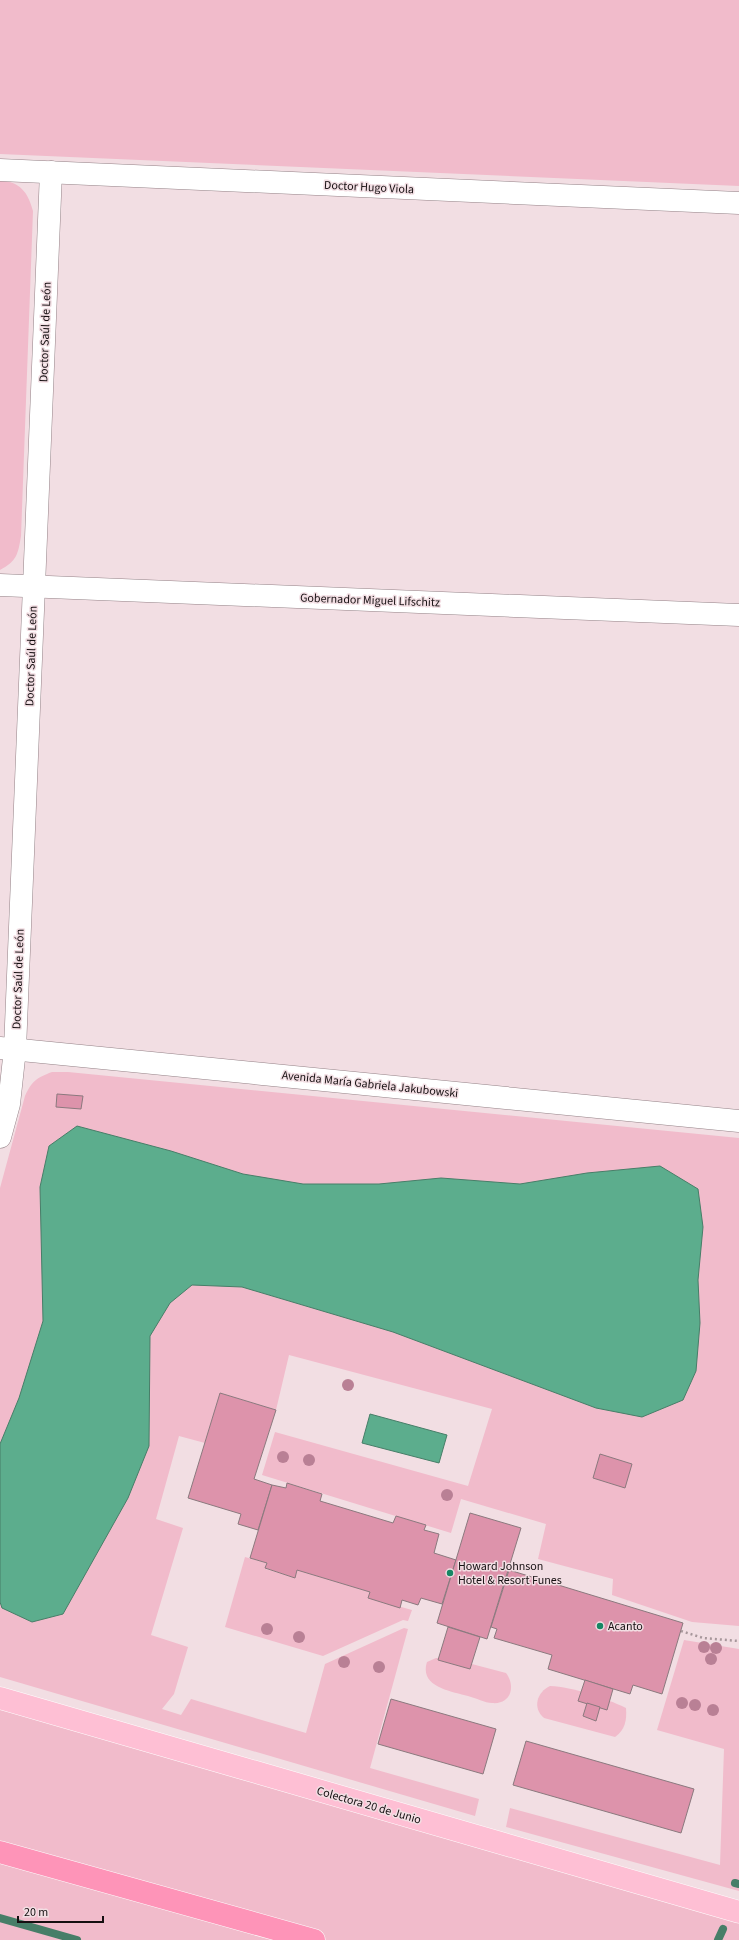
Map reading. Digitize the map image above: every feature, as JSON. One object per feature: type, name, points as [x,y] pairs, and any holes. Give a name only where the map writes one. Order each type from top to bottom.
[{"type":"highway","points":[[0,1852],[314,1940]]},
{"type":"main road","name":"Colectora 20 de Junio","points":[[0,1698],[739,1912]]},
{"type":"street","name":"Doctor Hugo Viola","points":[[0,170],[739,203]]},
{"type":"street","name":"Doctor Saúl de León","points":[[0,1137],[9,1104],[7,1049],[34,586],[52,172]]},
{"type":"street","name":"Gobernador Miguel Lifschitz","points":[[0,585],[739,615]]},
{"type":"street","name":"Avenida María Gabriela Jakubowski","points":[[7,1049],[739,1121]]},
{"type":"path","points":[[681,1631],[703,1638],[739,1640]]},
{"type":"shaded area","points":[[0,0],[739,0],[739,186],[0,154]]},
{"type":"shaded area","points":[[0,180],[13,183],[22,189],[29,198],[33,211],[21,536],[16,556],[6,567],[0,570]]},
{"type":"shaded area","points":[[52,1072],[68,1072],[739,1138],[739,1626],[692,1622],[612,1595],[613,1579],[538,1559],[546,1524],[461,1499],[451,1533],[262,1475],[275,1432],[468,1486],[492,1409],[289,1355],[276,1410],[220,1393],[205,1443],[179,1436],[156,1519],[183,1528],[151,1635],[188,1647],[174,1694],[162,1709],[181,1715],[191,1699],[306,1733],[325,1664],[404,1628],[408,1629],[370,1768],[479,1799],[475,1816],[0,1677],[0,1188],[25,1096],[35,1081]]},
{"type":"shaded area","points":[[77,1126],[171,1151],[243,1174],[303,1184],[379,1184],[441,1178],[520,1184],[587,1173],[660,1166],[698,1189],[703,1227],[698,1280],[700,1323],[696,1371],[683,1400],[642,1417],[596,1408],[393,1332],[242,1287],[192,1285],[170,1303],[150,1336],[149,1446],[128,1498],[63,1614],[32,1622],[2,1608],[0,1602],[0,1444],[19,1398],[43,1321],[40,1187],[49,1146]]},
{"type":"shaded area","points":[[370,1414],[447,1435],[439,1463],[362,1443]]},
{"type":"shaded area","points":[[245,1557],[267,1563],[266,1569],[295,1578],[297,1570],[370,1592],[369,1598],[412,1610],[408,1621],[403,1620],[323,1656],[225,1627]]},
{"type":"shaded area","points":[[684,1640],[739,1649],[739,1891],[506,1827],[510,1808],[720,1865],[724,1749],[657,1730]]},
{"type":"shaded area","points":[[436,1658],[449,1658],[506,1673],[511,1683],[510,1694],[504,1701],[489,1703],[445,1690],[432,1682],[428,1677],[426,1670],[427,1662]]},
{"type":"shaded area","points":[[550,1686],[569,1688],[608,1700],[626,1708],[626,1721],[623,1728],[615,1737],[544,1718],[540,1714],[537,1705],[539,1696]]},
{"type":"shaded area","points":[[0,1698],[739,1912],[739,1940],[0,1940]]},
{"type":"building","points":[[57,1094],[83,1096],[81,1109],[56,1107]]},
{"type":"building","points":[[220,1393],[276,1410],[254,1479],[272,1485],[258,1530],[238,1524],[241,1514],[188,1498]]},
{"type":"building","points":[[600,1454],[632,1464],[625,1488],[593,1478]]},
{"type":"building","points":[[287,1483],[322,1494],[320,1501],[393,1523],[396,1516],[426,1525],[424,1530],[439,1534],[434,1553],[456,1560],[442,1604],[421,1598],[418,1605],[402,1600],[400,1608],[368,1598],[370,1592],[297,1570],[295,1578],[265,1568],[267,1563],[250,1558],[272,1485],[286,1488]]},
{"type":"building","points":[[470,1513],[521,1528],[487,1639],[437,1623]]},
{"type":"building","points":[[509,1570],[683,1623],[662,1694],[633,1685],[630,1694],[548,1669],[552,1655],[494,1638],[497,1629],[491,1627]]},
{"type":"building","points":[[448,1627],[480,1637],[470,1669],[438,1660]]},
{"type":"building","points":[[585,1680],[613,1689],[607,1710],[578,1701]]},
{"type":"building","points":[[391,1699],[496,1729],[483,1774],[378,1744]]},
{"type":"building","points":[[587,1703],[600,1707],[596,1721],[583,1716]]},
{"type":"building","points":[[526,1741],[694,1789],[681,1833],[513,1785]]},
{"type":"waterway","points":[[735,1883],[739,1884]]},
{"type":"waterway","points":[[0,1918],[77,1940]]},
{"type":"waterway","points":[[718,1940],[723,1929]]},
{"type":"place","name":"Howard Johnson Hotel & Resort Funes","points":[[450,1573]]},
{"type":"place","name":"Acanto","points":[[600,1626]]}]
